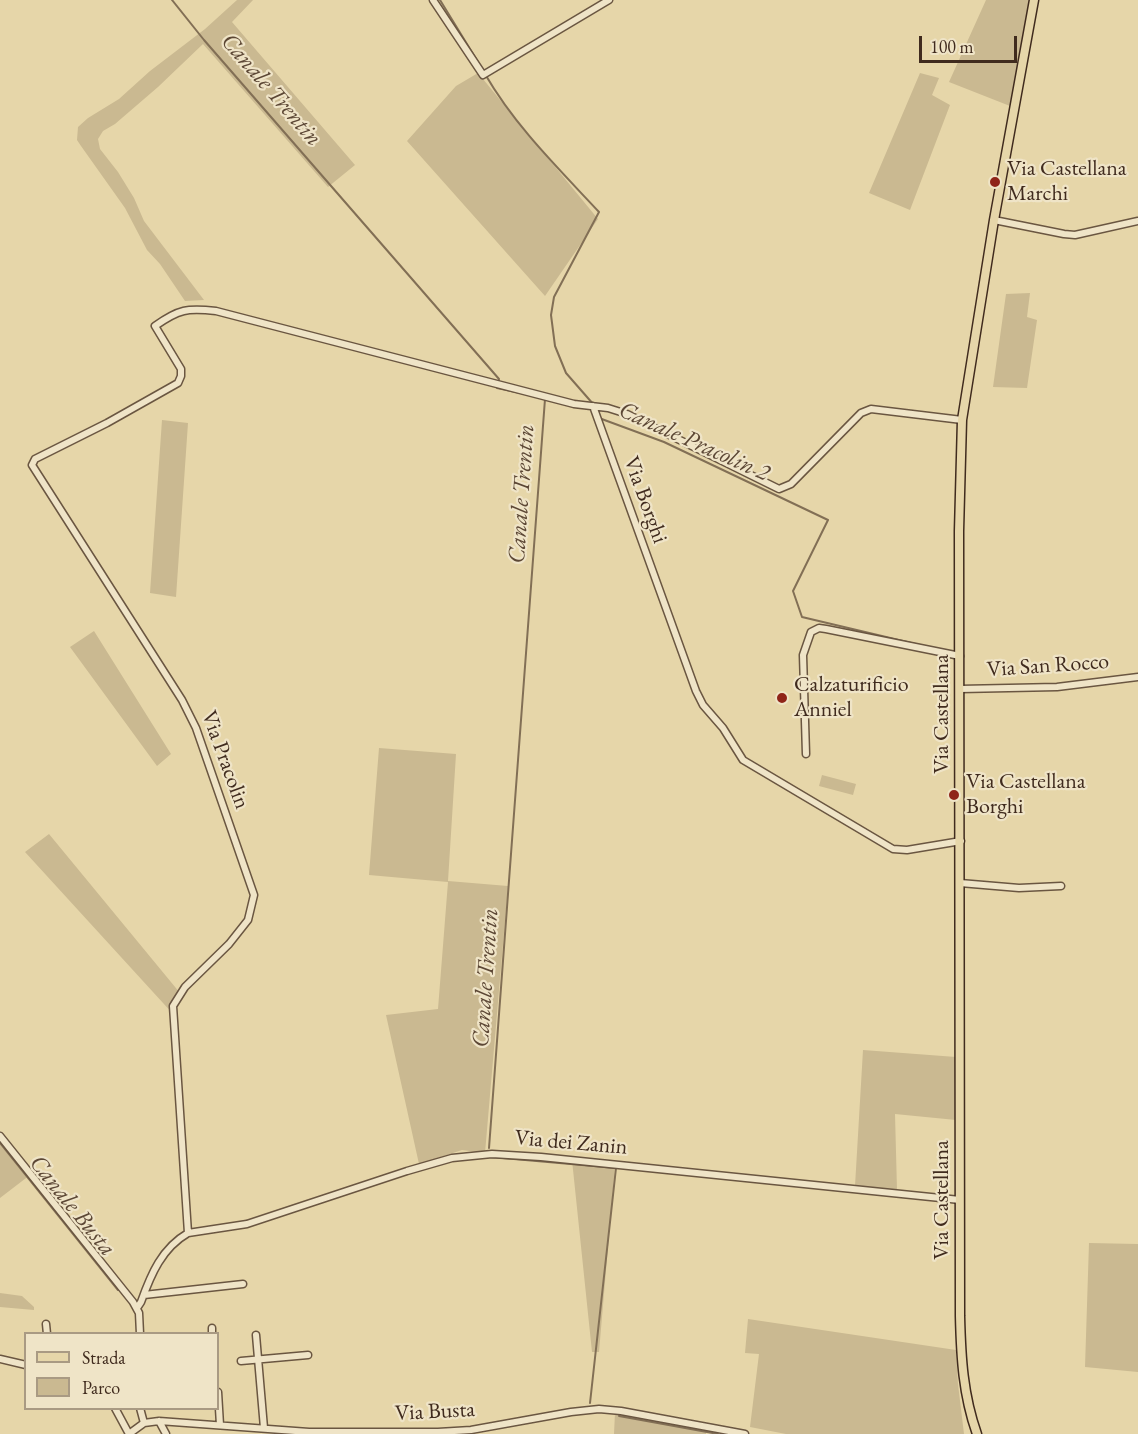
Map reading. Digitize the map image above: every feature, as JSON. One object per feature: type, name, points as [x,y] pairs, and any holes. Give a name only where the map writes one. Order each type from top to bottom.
[{"type":"main road","name":"Via Castellana","points":[[977,1434],[965,1394],[961,1366],[959,531],[962,420],[994,220],[1034,0]]},
{"type":"street","points":[[433,0],[483,75],[609,0]]},
{"type":"street","points":[[994,220],[1075,235],[1138,221]]},
{"type":"street","name":"Via Pracolin","points":[[189,1233],[173,1006],[185,987],[229,944],[248,920],[254,895],[196,728],[182,700],[32,465],[35,459],[107,423],[178,383],[181,369],[155,326],[172,314],[192,308],[216,311],[574,404],[592,406]]},
{"type":"street","points":[[592,406],[627,414],[779,489],[791,484],[861,413],[871,409],[879,408],[962,420]]},
{"type":"street","name":"Via Borghi","points":[[592,406],[696,692],[743,760],[893,849],[907,850],[961,841]]},
{"type":"street","points":[[806,754],[803,656],[811,632],[819,628],[826,629],[960,656]]},
{"type":"street","name":"Via San Rocco","points":[[960,689],[1057,687],[1138,677]]},
{"type":"street","points":[[960,883],[1019,888],[1061,886]]},
{"type":"street","points":[[0,1136],[136,1308],[140,1332]]},
{"type":"street","name":"Via dei Zanin","points":[[189,1233],[248,1224],[407,1171],[452,1158],[473,1155],[541,1157],[960,1200]]},
{"type":"street","points":[[136,1308],[160,1259],[171,1245],[189,1233]]},
{"type":"street","points":[[144,1295],[243,1284]]},
{"type":"street","points":[[46,1324],[47,1332]]},
{"type":"street","points":[[256,1335],[264,1428]]},
{"type":"street","points":[[241,1361],[308,1355]]},
{"type":"street","points":[[0,1359],[24,1365]]},
{"type":"street","points":[[219,1408],[220,1425]]},
{"type":"street","name":"Via Busta","points":[[129,1434],[144,1423],[159,1420],[309,1431],[438,1432],[471,1430],[599,1409],[745,1434]]},
{"type":"street","points":[[116,1410],[129,1434]]},
{"type":"street","points":[[141,1410],[144,1423]]},
{"type":"street","points":[[159,1420],[166,1434]]},
{"type":"green space","points":[[237,0],[253,0],[232,22],[355,165],[328,187],[203,44],[158,87],[115,124],[103,131],[98,139],[100,149],[134,198],[144,221],[204,300],[185,301],[160,264],[147,250],[125,208],[77,140],[78,127],[119,99]]},
{"type":"green space","points":[[986,0],[1029,0],[1010,106],[949,82]]},
{"type":"green space","points":[[478,73],[598,219],[545,296],[407,141],[456,86]]},
{"type":"green space","points":[[920,73],[939,78],[932,95],[950,105],[910,210],[869,193]]},
{"type":"green space","points":[[1030,293],[1027,317],[1037,320],[1027,388],[993,387],[1006,294]]},
{"type":"green space","points":[[162,420],[188,423],[176,597],[150,593]]},
{"type":"green space","points":[[94,631],[171,754],[157,766],[70,647]]},
{"type":"green space","points":[[379,748],[456,754],[448,881],[508,886],[485,1153],[462,1150],[419,1164],[386,1015],[438,1009],[448,882],[369,875]]},
{"type":"green space","points":[[822,775],[856,784],[853,795],[819,786]]},
{"type":"green space","points":[[49,834],[180,993],[173,1000],[174,1015],[25,852]]},
{"type":"green space","points":[[863,1050],[956,1057],[956,1120],[895,1114],[897,1190],[855,1186]]},
{"type":"green space","points":[[0,1139],[30,1175],[0,1198]]},
{"type":"green space","points":[[572,1160],[615,1165],[599,1352],[592,1352]]},
{"type":"green space","points":[[1089,1243],[1138,1244],[1138,1372],[1085,1367]]},
{"type":"green space","points":[[0,1293],[22,1296],[34,1307],[34,1310],[0,1307]]},
{"type":"green space","points":[[748,1319],[956,1350],[964,1434],[786,1434],[750,1427],[759,1354],[745,1353]]},
{"type":"green space","points":[[615,1413],[706,1430],[706,1434],[614,1434]]},
{"type":"waterway","name":"Canale Trentin","points":[[172,0],[204,40],[499,379],[497,388],[525,394]]},
{"type":"waterway","name":"Canale Pracolin 2","points":[[440,0],[478,62]]},
{"type":"waterway","name":"Canale Pracolin 2","points":[[485,74],[523,129],[599,212],[554,297],[551,315],[555,346],[566,373],[594,405]]},
{"type":"waterway","name":"Canale Trentin","points":[[489,1148],[545,399]]},
{"type":"waterway","name":"Canale Pracolin 2","points":[[599,418],[664,442],[828,520],[793,591],[802,617],[924,646]]},
{"type":"waterway","name":"Canale Busta","points":[[0,1143],[118,1290]]},
{"type":"waterway","name":"Canale Trentin","points":[[491,1157],[616,1168],[590,1403]]},
{"type":"waterway","name":"Canale Trentin","points":[[619,1416],[718,1434]]},
{"type":"place","name":"Via Castellana Marchi","points":[[995,182]]},
{"type":"place","name":"Calzaturificio Anniel","points":[[782,698]]},
{"type":"place","name":"Via Castellana Borghi","points":[[954,795]]}]
